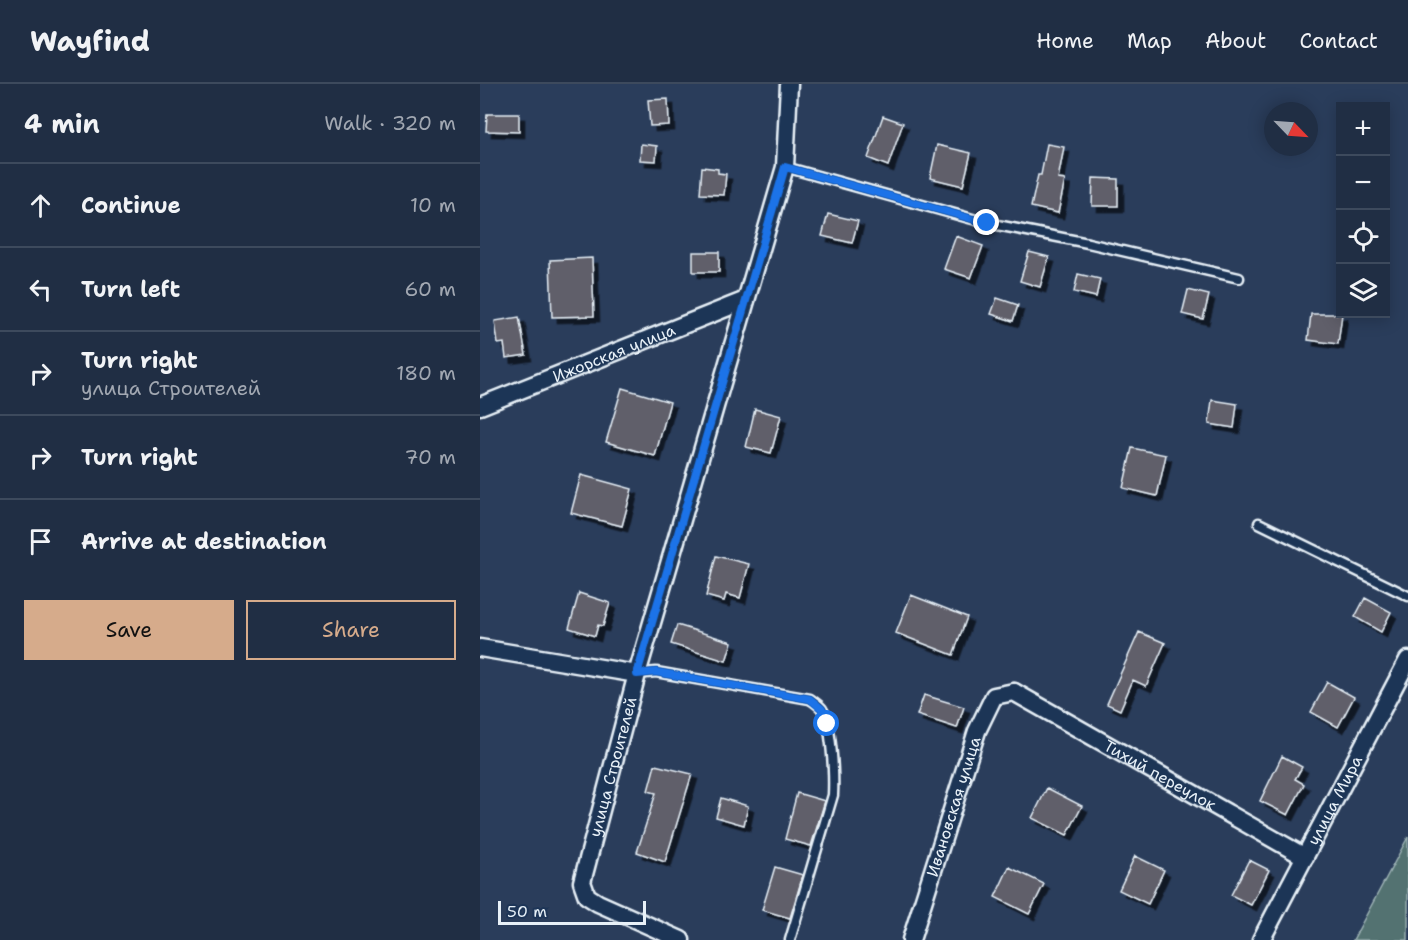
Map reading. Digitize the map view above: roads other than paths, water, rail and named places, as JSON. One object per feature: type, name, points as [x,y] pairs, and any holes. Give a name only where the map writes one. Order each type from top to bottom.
[{"type":"street","name":"улица Строителей","points":[[681,940],[598,903],[587,896],[582,882],[637,674],[785,167],[789,84]]},
{"type":"street","name":"Ижорская улица","points":[[480,406],[746,300]]},
{"type":"street","points":[[480,648],[637,674]]},
{"type":"street","name":"улица Мира","points":[[1261,940],[1408,660]]},
{"type":"street","name":"Тихий переулок","points":[[1014,692],[1305,857]]},
{"type":"street","name":"Ивановская улица","points":[[911,940],[977,731],[994,696],[1014,692]]},
{"type":"lane","points":[[785,167],[987,223],[1088,243],[1239,278]]},
{"type":"lane","points":[[1259,523],[1408,596]]},
{"type":"lane","points":[[637,674],[656,672],[810,699],[822,709],[827,724],[834,773],[834,795],[790,940]]}]
